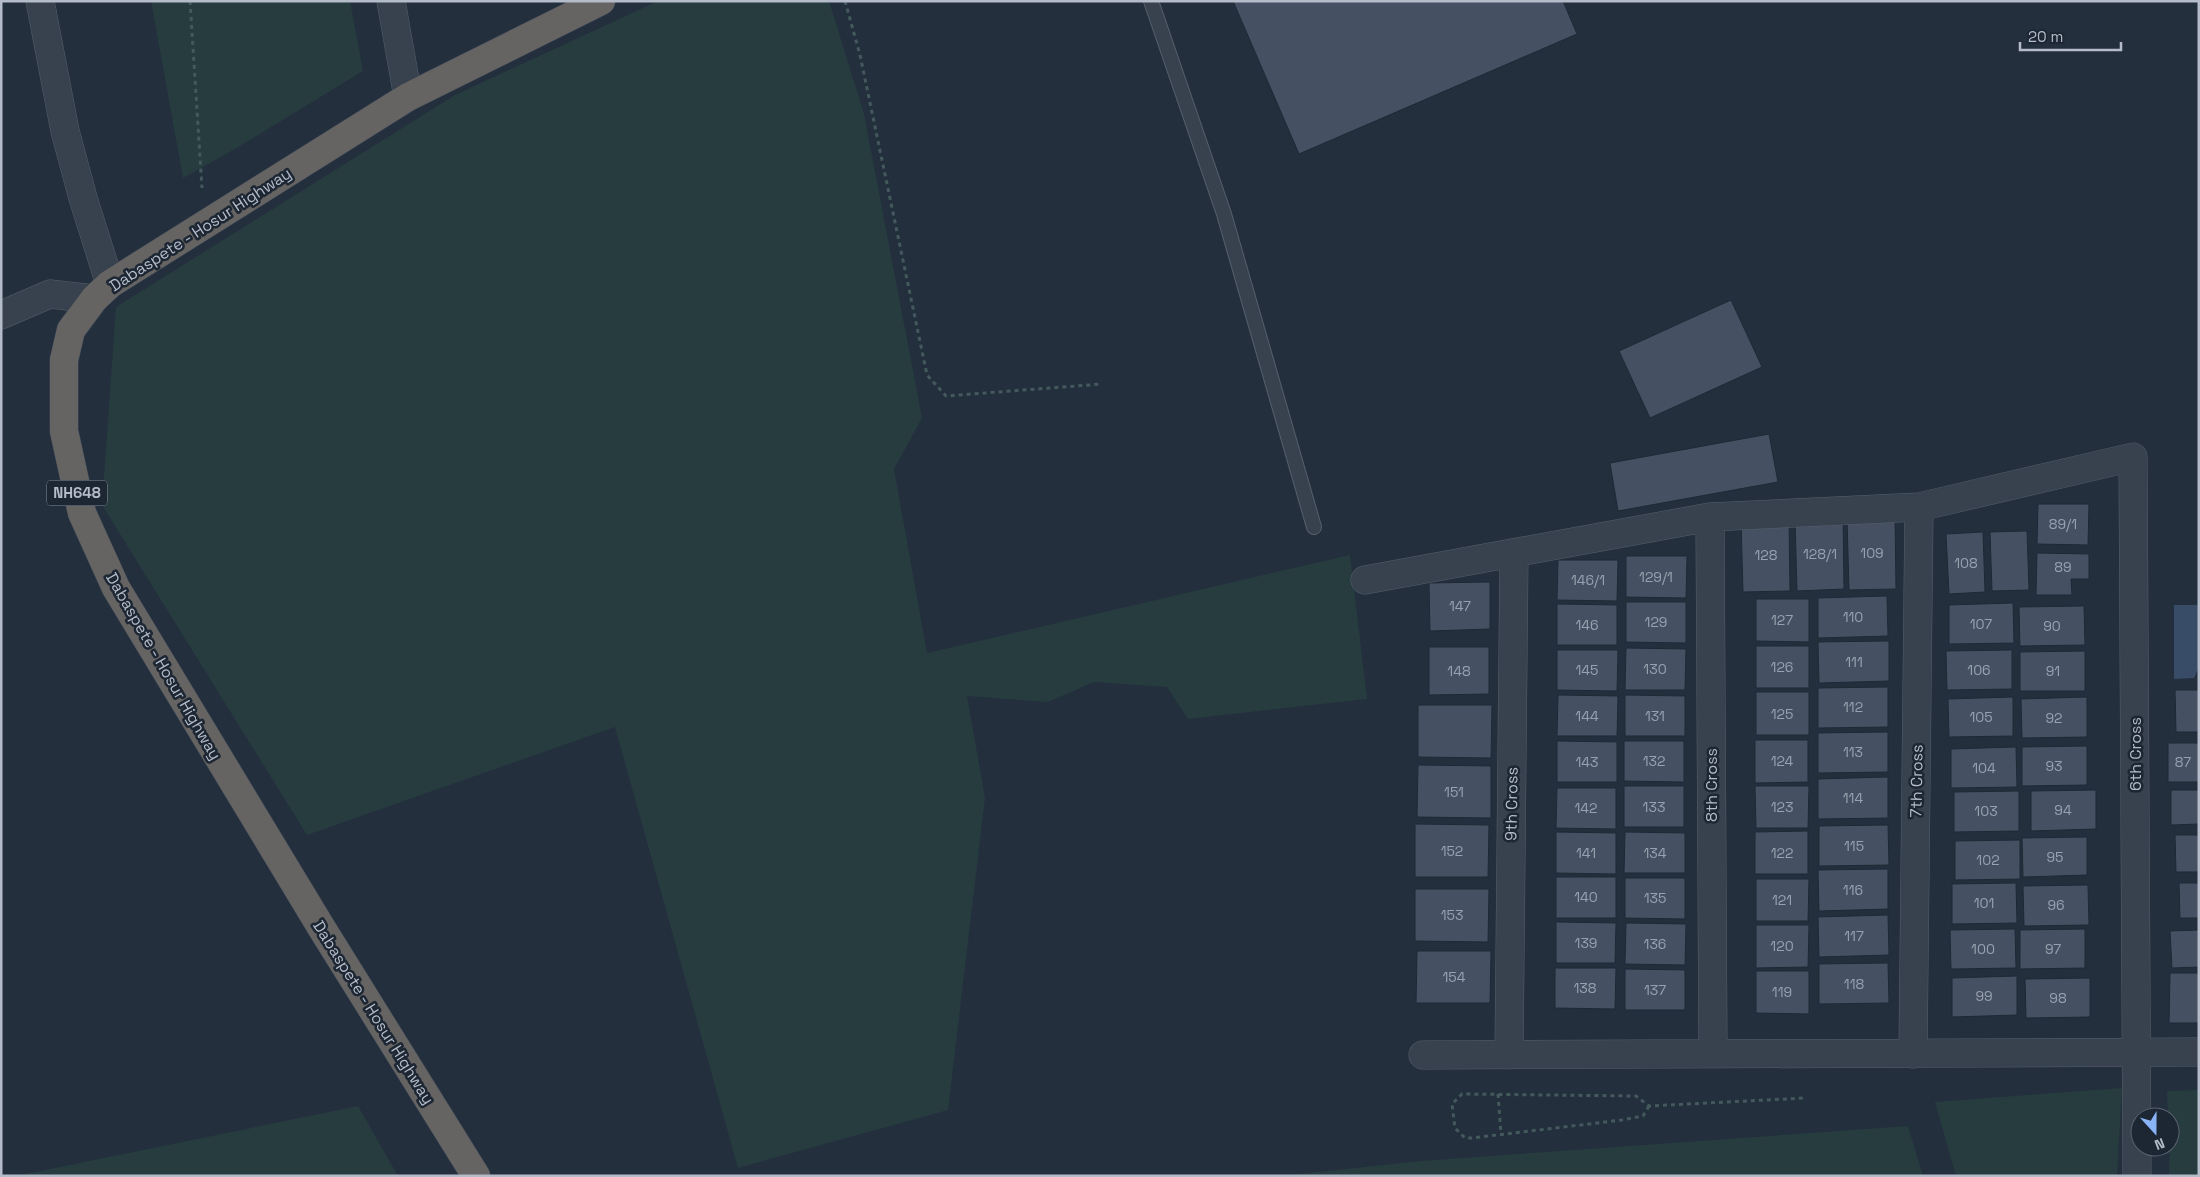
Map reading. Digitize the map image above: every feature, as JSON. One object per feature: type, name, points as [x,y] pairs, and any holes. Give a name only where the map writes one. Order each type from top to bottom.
[{"type":"highway","name":"Dabaspete - Hosur Highway","points":[[476,1176],[321,927],[116,588],[82,513],[64,431],[64,360],[71,330],[102,292],[212,220],[408,98],[601,1]]},
{"type":"street","points":[[1,316],[50,294],[102,292],[82,198],[65,131],[40,1]]},
{"type":"street","points":[[391,1],[408,98]]},
{"type":"street","name":"6th Cross","points":[[1919,507],[2133,457],[2137,1176]]},
{"type":"street","points":[[1365,580],[1710,516],[1919,507]]},
{"type":"street","name":"7th Cross","points":[[1914,1054],[1919,507]]},
{"type":"street","name":"8th Cross","points":[[1710,516],[1713,1054]]},
{"type":"street","name":"9th Cross","points":[[1509,1055],[1514,553]]},
{"type":"street","points":[[1423,1055],[2199,1052]]},
{"type":"lane","points":[[1151,1],[1224,214],[1314,527]]},
{"type":"path","points":[[190,1],[202,188],[212,220]]},
{"type":"path","points":[[845,1],[860,56],[927,375],[946,396],[1102,384]]},
{"type":"path","points":[[1649,1106],[1643,1116],[1622,1120],[1465,1138],[1455,1128],[1452,1116],[1452,1104],[1462,1094],[1636,1096],[1649,1106],[1805,1098]]},
{"type":"path","points":[[1498,1094],[1501,1134]]},
{"type":"green space","points":[[151,1],[350,1],[363,71],[235,149],[183,178]]},
{"type":"green space","points":[[658,1],[829,1],[864,114],[922,418],[894,469],[927,653],[1350,555],[1367,699],[1188,719],[1167,687],[1094,682],[1048,702],[967,696],[985,798],[948,1110],[738,1168],[615,727],[307,835],[102,505],[116,307],[455,95]]},
{"type":"green space","points":[[2122,1088],[2117,1176],[1956,1176],[1935,1102]]},
{"type":"green space","points":[[2199,1090],[2199,1176],[2169,1176],[2169,1157],[2180,1157],[2180,1107],[2168,1107],[2167,1091]]},
{"type":"green space","points":[[358,1106],[398,1176],[16,1176]]},
{"type":"green space","points":[[1908,1126],[1923,1176],[1280,1176],[1421,1161]]},
{"type":"water","points":[[2174,605],[2199,605],[2199,667],[2194,678],[2174,679]]},
{"type":"building","points":[[1233,1],[1563,1],[1577,34],[1299,154]]},
{"type":"building","points":[[1731,300],[1762,367],[1650,418],[1619,351]]},
{"type":"building","points":[[1769,434],[1778,482],[1618,511],[1610,463]]},
{"type":"building","points":[[2038,504],[2089,504],[2088,545],[2037,544]]},
{"type":"building","points":[[1895,516],[1896,589],[1849,590],[1847,518]]},
{"type":"building","points":[[1843,517],[1844,589],[1797,591],[1795,518]]},
{"type":"building","points":[[1789,518],[1790,591],[1743,592],[1741,520]]},
{"type":"building","points":[[2027,531],[2029,590],[1992,591],[1990,532]]},
{"type":"building","points":[[1983,532],[1985,592],[1949,594],[1946,534]]},
{"type":"building","points":[[2037,553],[2089,554],[2089,579],[2071,579],[2072,595],[2036,595]]},
{"type":"building","points":[[1626,556],[1687,556],[1686,598],[1626,597]]},
{"type":"building","points":[[1558,560],[1618,560],[1617,601],[1557,600]]},
{"type":"building","points":[[1490,582],[1490,629],[1430,631],[1429,583]]},
{"type":"building","points":[[1887,596],[1888,636],[1818,638],[1818,598]]},
{"type":"building","points":[[1756,599],[1809,599],[1809,642],[1756,641]]},
{"type":"building","points":[[1626,602],[1686,602],[1686,643],[1626,642]]},
{"type":"building","points":[[2013,603],[2014,643],[1949,644],[1949,605]]},
{"type":"building","points":[[1557,604],[1617,605],[1617,645],[1557,645]]},
{"type":"building","points":[[2084,606],[2085,645],[2020,646],[2019,607]]},
{"type":"building","points":[[1889,641],[1889,681],[1819,683],[1818,642]]},
{"type":"building","points":[[1756,646],[1809,646],[1809,688],[1756,688]]},
{"type":"building","points":[[1429,647],[1489,647],[1489,694],[1429,695]]},
{"type":"building","points":[[1626,648],[1686,649],[1685,690],[1625,690]]},
{"type":"building","points":[[1557,650],[1618,650],[1617,691],[1557,690]]},
{"type":"building","points":[[2012,650],[2012,689],[1947,690],[1946,651]]},
{"type":"building","points":[[2085,651],[2085,691],[2020,691],[2020,652]]},
{"type":"building","points":[[1888,687],[1888,727],[1818,728],[1818,688]]},
{"type":"building","points":[[2175,690],[2199,690],[2199,732],[2176,732]]},
{"type":"building","points":[[1756,692],[1809,692],[1809,735],[1756,735]]},
{"type":"building","points":[[1558,695],[1618,696],[1617,736],[1557,736]]},
{"type":"building","points":[[1625,695],[1685,696],[1685,736],[1625,736]]},
{"type":"building","points":[[2013,697],[2013,736],[1949,737],[1948,699]]},
{"type":"building","points":[[2087,697],[2087,737],[2022,738],[2021,699]]},
{"type":"building","points":[[1418,705],[1492,705],[1491,758],[1418,757]]},
{"type":"building","points":[[1888,732],[1888,772],[1818,773],[1818,733]]},
{"type":"building","points":[[1755,740],[1808,740],[1808,782],[1755,783]]},
{"type":"building","points":[[1557,741],[1617,742],[1617,782],[1557,782]]},
{"type":"building","points":[[1624,741],[1684,741],[1684,782],[1624,781]]},
{"type":"building","points":[[2168,743],[2199,743],[2199,782],[2168,782]]},
{"type":"building","points":[[2087,746],[2087,785],[2022,786],[2022,747]]},
{"type":"building","points":[[2016,747],[2017,787],[1951,788],[1951,749]]},
{"type":"building","points":[[1418,765],[1491,766],[1491,818],[1417,817]]},
{"type":"building","points":[[1888,777],[1888,818],[1818,819],[1818,779]]},
{"type":"building","points":[[1624,786],[1684,786],[1684,827],[1624,827]]},
{"type":"building","points":[[1755,786],[1809,786],[1808,828],[1756,828]]},
{"type":"building","points":[[1557,788],[1616,788],[1616,829],[1556,828]]},
{"type":"building","points":[[2096,790],[2096,829],[2031,831],[2031,791]]},
{"type":"building","points":[[2171,790],[2199,790],[2199,824],[2171,825]]},
{"type":"building","points":[[2019,791],[2019,831],[1954,832],[1954,792]]},
{"type":"building","points":[[1415,824],[1489,825],[1488,877],[1415,877]]},
{"type":"building","points":[[1888,825],[1889,865],[1819,866],[1819,826]]},
{"type":"building","points":[[1808,831],[1808,874],[1755,874],[1755,832]]},
{"type":"building","points":[[1556,832],[1616,833],[1616,874],[1556,873]]},
{"type":"building","points":[[1625,832],[1685,833],[1685,873],[1624,873]]},
{"type":"building","points":[[2175,835],[2199,835],[2199,872],[2176,872]]},
{"type":"building","points":[[2087,837],[2087,875],[2023,877],[2022,838]]},
{"type":"building","points":[[2020,840],[2020,879],[1955,880],[1955,841]]},
{"type":"building","points":[[1888,869],[1888,909],[1819,911],[1818,870]]},
{"type":"building","points":[[1556,877],[1616,877],[1616,918],[1556,918]]},
{"type":"building","points":[[1625,878],[1685,878],[1685,919],[1625,918]]},
{"type":"building","points":[[1756,879],[1809,879],[1808,921],[1756,921]]},
{"type":"building","points":[[2016,883],[2017,923],[1952,924],[1952,884]]},
{"type":"building","points":[[2179,883],[2199,883],[2199,918],[2180,918]]},
{"type":"building","points":[[2088,885],[2089,925],[2024,926],[2023,886]]},
{"type":"building","points":[[1415,889],[1489,889],[1488,942],[1415,941]]},
{"type":"building","points":[[1888,915],[1889,955],[1819,957],[1818,917]]},
{"type":"building","points":[[1556,922],[1616,923],[1615,963],[1556,963]]},
{"type":"building","points":[[1626,923],[1686,924],[1685,965],[1625,964]]},
{"type":"building","points":[[1756,925],[1809,925],[1808,967],[1756,968]]},
{"type":"building","points":[[2015,929],[2016,968],[1951,969],[1950,930]]},
{"type":"building","points":[[2085,929],[2085,968],[2020,969],[2020,930]]},
{"type":"building","points":[[2199,930],[2199,967],[2172,968],[2170,931]]},
{"type":"building","points":[[1417,951],[1491,951],[1490,1003],[1416,1003]]},
{"type":"building","points":[[1888,963],[1889,1003],[1819,1004],[1819,964]]},
{"type":"building","points":[[1555,968],[1616,968],[1615,1009],[1555,1008]]},
{"type":"building","points":[[1625,969],[1685,970],[1685,1010],[1625,1010]]},
{"type":"building","points":[[1756,971],[1809,971],[1809,1014],[1756,1013]]},
{"type":"building","points":[[2170,973],[2199,973],[2199,1023],[2169,1023]]},
{"type":"building","points":[[2017,976],[2017,1015],[1952,1017],[1952,978]]},
{"type":"building","points":[[2090,978],[2090,1017],[2026,1018],[2025,979]]}]
